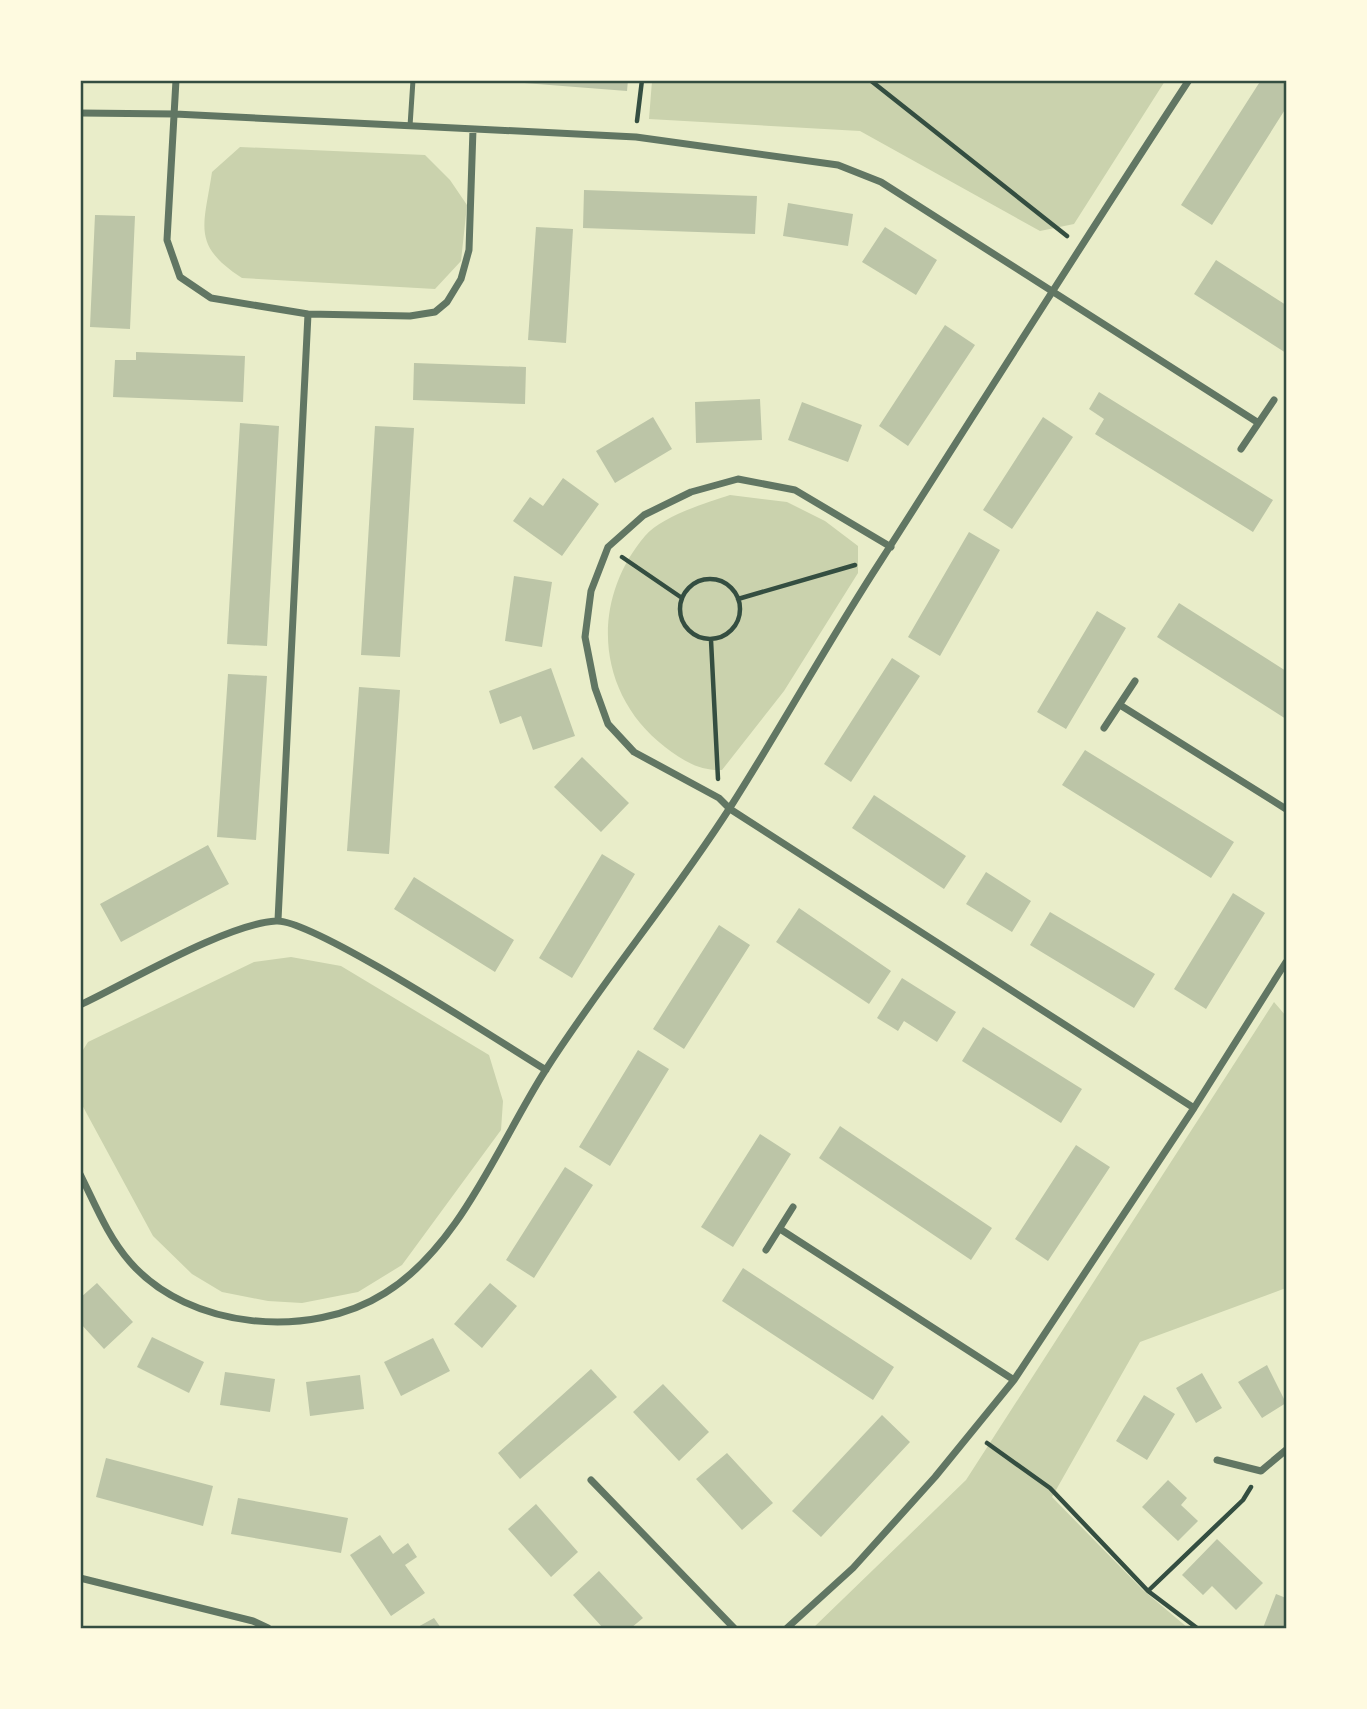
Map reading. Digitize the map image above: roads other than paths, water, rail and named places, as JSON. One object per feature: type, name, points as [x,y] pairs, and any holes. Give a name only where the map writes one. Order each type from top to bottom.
[{"type":"street","points":[[176,80],[167,240],[180,276],[211,298],[308,314],[410,316],[435,312],[447,302],[461,279],[469,250],[473,129]]},
{"type":"street","points":[[80,1174],[116,1245],[134,1267],[154,1283],[217,1315],[280,1324],[305,1320],[382,1296],[410,1275],[433,1252],[476,1190],[546,1070],[730,808],[1050,291],[1189,80]]},
{"type":"street","points":[[80,113],[175,114],[636,137],[838,164],[881,182],[1257,422]]},
{"type":"street","points":[[278,920],[308,314]]},
{"type":"street","points":[[1241,450],[1274,400]]},
{"type":"street","points":[[891,547],[795,490],[738,479],[691,492],[644,515],[608,547],[591,591],[585,637],[595,688],[608,724],[634,752],[719,798],[730,808],[1194,1108]]},
{"type":"street","points":[[1104,728],[1135,681]]},
{"type":"street","points":[[1120,705],[1286,808]]},
{"type":"street","points":[[80,1005],[228,934],[278,920],[321,934],[546,1070]]},
{"type":"street","points":[[787,1629],[853,1568],[1014,1380],[1194,1108],[1286,962]]},
{"type":"street","points":[[766,1250],[793,1207]]},
{"type":"street","points":[[780,1228],[1014,1380]]},
{"type":"street","points":[[1217,1460],[1261,1471],[1286,1450]]},
{"type":"street","points":[[591,1480],[734,1629]]},
{"type":"street","points":[[80,1578],[253,1621],[268,1629]]},
{"type":"lane","points":[[410,125],[413,80]]}]
